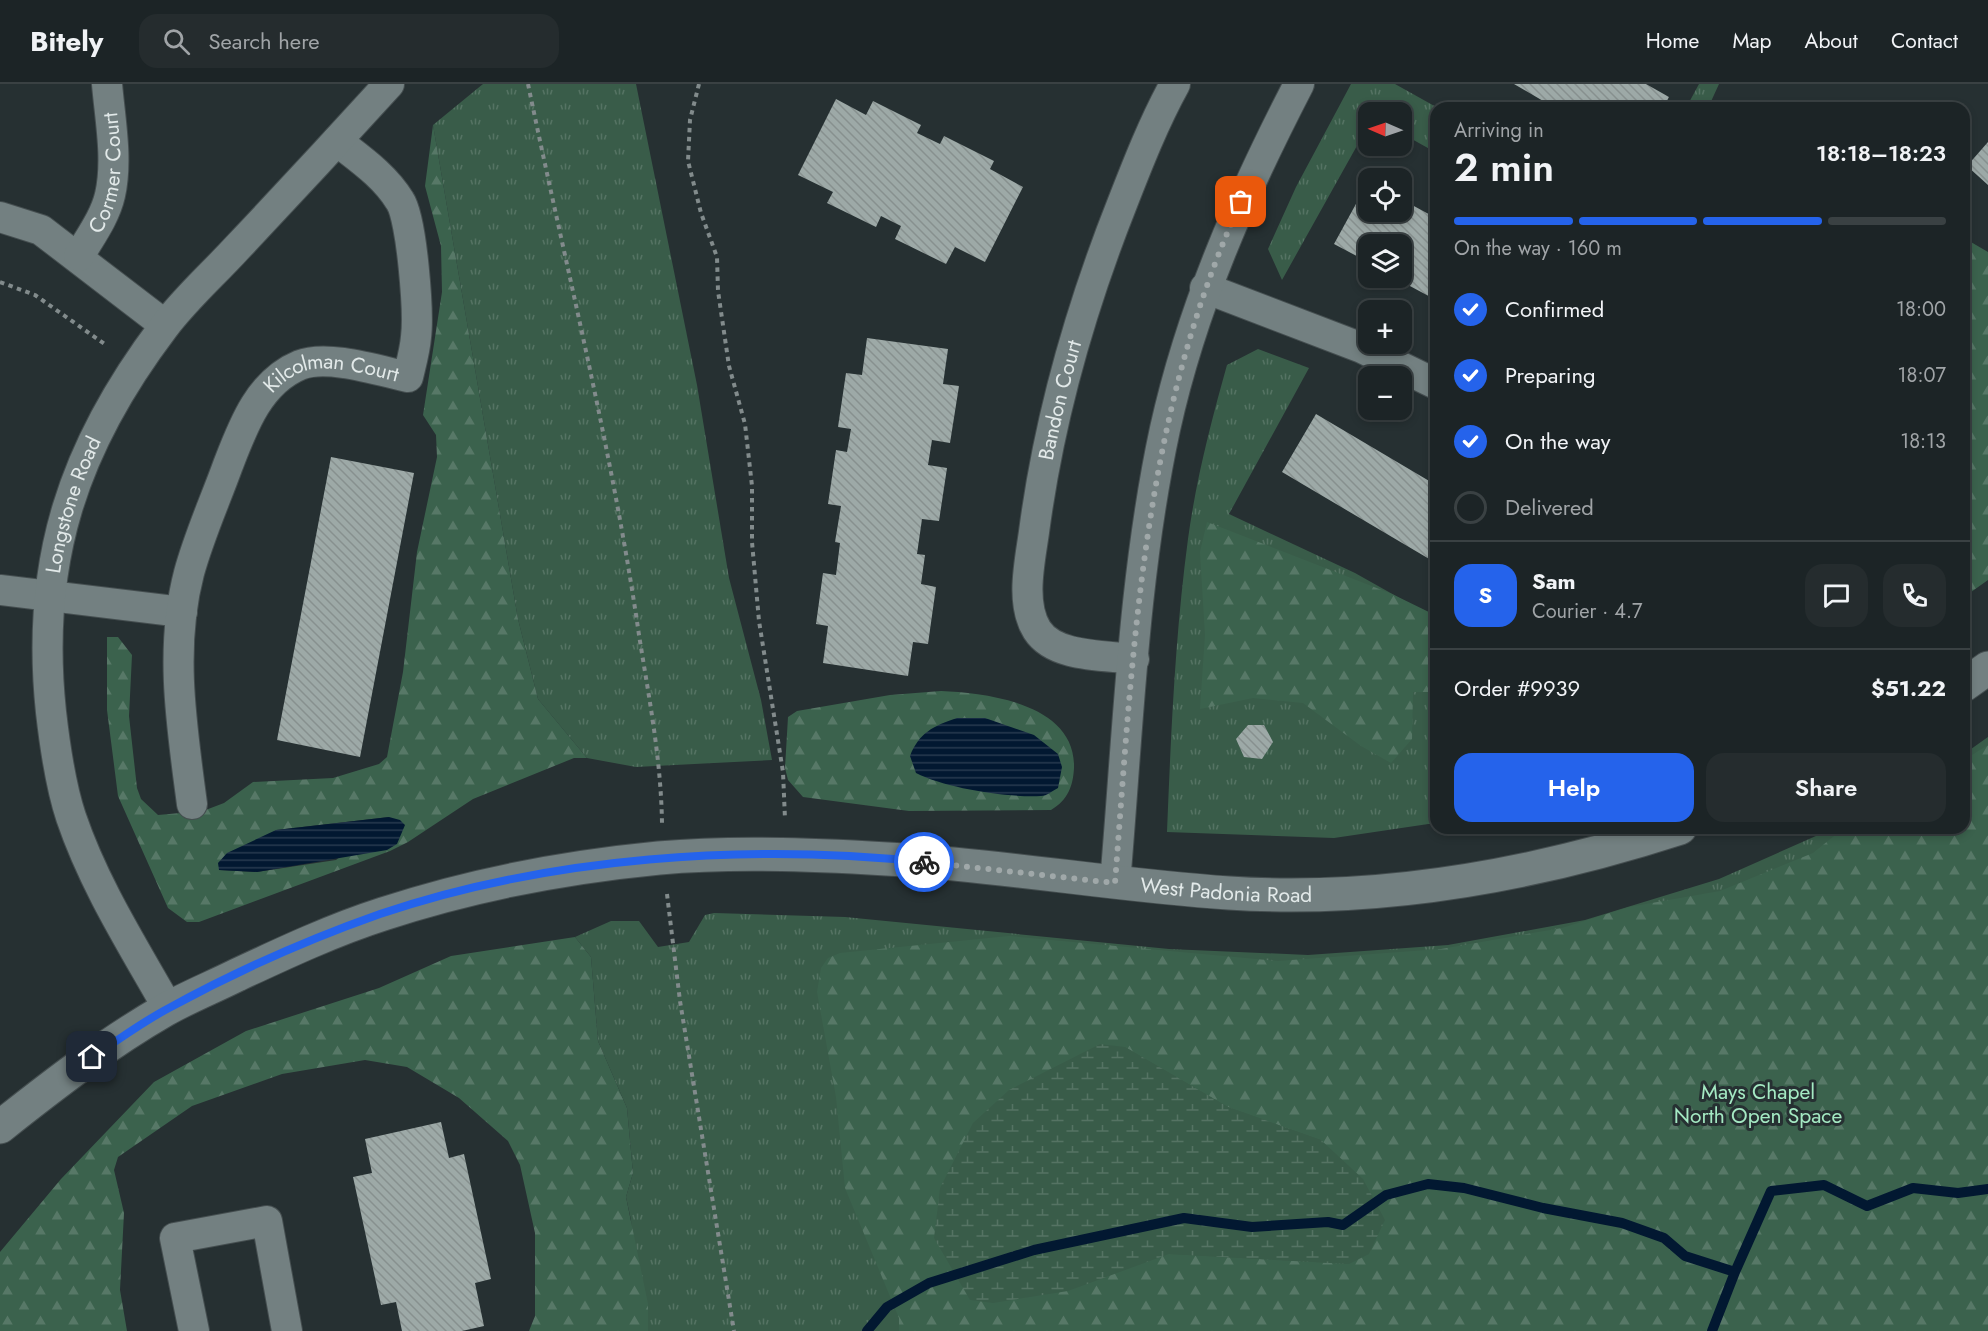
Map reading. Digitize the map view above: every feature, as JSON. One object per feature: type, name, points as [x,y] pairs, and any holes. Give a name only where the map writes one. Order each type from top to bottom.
[{"type":"main road","points":[[1970,681],[1988,668]]},
{"type":"main road","name":"West Padonia Road","points":[[0,1127],[73,1069],[168,1008],[277,956],[380,914],[523,878],[662,858],[786,855],[908,861],[1234,894],[1339,894],[1431,886],[1534,870],[1661,834]]},
{"type":"street","name":"Cormer Court","points":[[79,256],[102,218],[110,195],[112,140],[106,84]]},
{"type":"street","name":"Longstone Road","points":[[168,1008],[100,887],[70,816],[55,749],[48,681],[50,598],[63,518],[84,460],[117,394],[165,325],[389,84]]},
{"type":"street","name":"Bandon Court","points":[[1134,659],[1074,652],[1053,645],[1037,630],[1029,608],[1029,575],[1040,484],[1057,402],[1081,316],[1147,140],[1175,84]]},
{"type":"street","points":[[1115,883],[1134,659],[1150,521],[1165,430],[1205,288],[1248,187],[1299,84]]},
{"type":"street","name":"Kilcolman Court","points":[[192,804],[179,708],[182,612],[199,542],[245,422],[263,394],[279,376],[303,364],[329,362],[408,377],[416,337],[417,311],[408,232],[402,203],[385,180],[338,141]]},
{"type":"street","name":"Cormer Court","points":[[0,217],[41,230],[79,256],[165,325]]},
{"type":"street","points":[[1205,288],[1362,348],[1430,381]]},
{"type":"street","points":[[0,590],[50,598],[182,612]]},
{"type":"street","points":[[194,1331],[175,1238],[267,1221],[287,1331]]},
{"type":"path","points":[[528,84],[582,325],[625,545],[661,777],[662,858],[680,1001],[734,1331]]},
{"type":"path","points":[[699,84],[690,120],[688,161],[700,213],[717,257],[718,291],[729,366],[746,424],[759,621],[783,772],[786,855]]},
{"type":"path","points":[[0,282],[35,295],[106,345]]},
{"type":"green space","points":[[483,84],[636,84],[697,385],[729,578],[761,700],[772,760],[636,767],[587,758],[538,699],[518,619],[433,125]]},
{"type":"green space","points":[[1351,84],[1395,84],[1430,104],[1430,149],[1412,139],[1412,102],[1358,102],[1358,144],[1282,280],[1268,249],[1296,187]]},
{"type":"green space","points":[[1699,84],[1719,84],[1711,102],[1689,102]]},
{"type":"green space","points":[[433,125],[518,619],[538,699],[587,758],[574,758],[473,799],[408,842],[390,851],[199,922],[187,922],[168,908],[118,796],[107,710],[107,637],[118,637],[132,655],[129,716],[137,788],[141,799],[158,815],[203,811],[224,803],[253,782],[333,778],[379,764],[387,757],[403,672],[417,552],[437,457],[436,435],[423,415],[442,292],[441,246],[425,186]],"holes":[[[389,817],[336,860],[257,872],[219,870],[276,830]]]},
{"type":"green space","points":[[1970,242],[1988,252],[1988,580],[1970,593]]},
{"type":"green space","points":[[1258,349],[1309,368],[1229,514],[1355,573],[1430,615],[1430,824],[1334,838],[1167,832],[1177,648],[1188,539],[1195,495],[1227,365]]},
{"type":"green space","points":[[1207,522],[1392,594],[1430,613],[1430,692],[1413,692],[1412,739],[1391,763],[1361,746],[1303,703],[1253,698],[1200,709],[1205,635],[1200,552]]},
{"type":"green space","points":[[941,691],[1004,699],[1026,706],[1045,716],[1061,729],[1071,746],[1074,768],[1071,787],[1062,802],[1051,810],[909,811],[803,797],[788,780],[785,768],[788,717],[797,711],[890,695]]},
{"type":"green space","name":"Mays Chapel North Open Space","points":[[1988,737],[1988,1318],[1927,1331],[638,1331],[631,1220],[626,1197],[633,1173],[627,1108],[598,1041],[591,957],[575,937],[611,921],[639,921],[658,947],[689,942],[705,915],[714,913],[845,917],[1169,949],[1308,955],[1448,945],[1585,920],[1719,879],[1820,834],[1970,834],[1970,750]]},
{"type":"green space","name":"Mays Chapel North Open Space","points":[[1988,745],[1988,1331],[899,1331],[899,1318],[845,1188],[836,1097],[817,992],[821,968],[828,958],[840,953],[1009,936],[1278,961],[1441,949],[1562,928],[1629,907],[1720,891],[1813,853],[1837,834],[1970,834],[1970,756]],"holes":[[[1125,1047],[1228,1107],[1321,1140],[1349,1264],[1168,1254]]]},
{"type":"green space","points":[[575,937],[591,957],[598,1041],[627,1108],[633,1173],[626,1197],[648,1304],[648,1331],[529,1331],[535,1316],[535,1233],[520,1165],[508,1141],[459,1098],[407,1067],[365,1060],[282,1074],[192,1106],[118,1157],[114,1170],[124,1213],[120,1290],[127,1331],[0,1331],[0,1252],[61,1179],[154,1082],[246,1031],[379,988],[451,956]]},
{"type":"green space","points":[[1100,1044],[1125,1047],[1228,1107],[1321,1140],[1363,1179],[1385,1220],[1369,1254],[1349,1264],[1169,1254],[1068,1291],[993,1303],[970,1300],[934,1238],[940,1188],[973,1123],[1009,1090]]},
{"type":"water","points":[[957,718],[985,718],[1034,735],[1058,754],[1062,767],[1058,788],[1043,796],[1012,795],[977,791],[943,783],[916,773],[910,756],[918,741],[934,727]]},
{"type":"water","points":[[389,817],[400,820],[405,825],[397,844],[387,850],[257,872],[219,870],[218,863],[227,853],[276,830]]},
{"type":"building","points":[[1514,84],[1646,84],[1669,97],[1666,102],[1545,102]]},
{"type":"building","points":[[836,99],[866,115],[873,101],[921,125],[917,133],[940,144],[944,136],[994,161],[990,169],[1023,187],[985,262],[955,247],[946,264],[895,239],[901,226],[881,216],[876,227],[827,203],[833,192],[798,175]]},
{"type":"building","points":[[1988,142],[1988,185],[1970,169],[1970,163]]},
{"type":"building","points":[[1358,200],[1358,222],[1412,222],[1412,205],[1430,215],[1430,297],[1412,287],[1412,234],[1358,234],[1358,257],[1334,244]]},
{"type":"building","points":[[867,338],[948,349],[943,384],[959,386],[950,443],[932,440],[928,465],[947,468],[939,521],[922,519],[917,554],[925,555],[921,584],[936,587],[928,644],[913,642],[908,676],[823,663],[828,626],[816,624],[823,573],[836,575],[840,543],[835,542],[841,506],[828,504],[836,450],[847,452],[851,429],[838,427],[846,373],[862,375]]},
{"type":"building","points":[[1316,414],[1430,481],[1430,559],[1282,472]]},
{"type":"building","points":[[331,457],[414,473],[360,757],[277,740]]},
{"type":"building","points":[[1248,725],[1264,725],[1273,742],[1262,759],[1244,757],[1236,739]]},
{"type":"building","points":[[441,1122],[449,1158],[464,1154],[491,1279],[475,1283],[484,1326],[462,1331],[402,1331],[396,1302],[381,1305],[353,1177],[372,1173],[365,1139]]},
{"type":"waterway","points":[[867,1331],[887,1307],[929,1283],[1034,1250],[1184,1218],[1252,1227],[1328,1222],[1343,1225],[1386,1195],[1428,1184],[1464,1188],[1543,1208],[1622,1223],[1664,1238],[1685,1256],[1735,1272],[1771,1191],[1824,1185],[1867,1206],[1913,1188],[1958,1193],[1988,1189]]},
{"type":"waterway","points":[[1712,1331],[1735,1272]]},
{"type":"way so far","points":[[924,862],[1115,883],[1142,578],[1165,430],[1182,363],[1205,288],[1241,202]]},
{"type":"route","points":[[92,1057],[168,1008],[277,956],[380,914],[466,891],[580,868],[662,858],[786,855],[924,862]]}]
